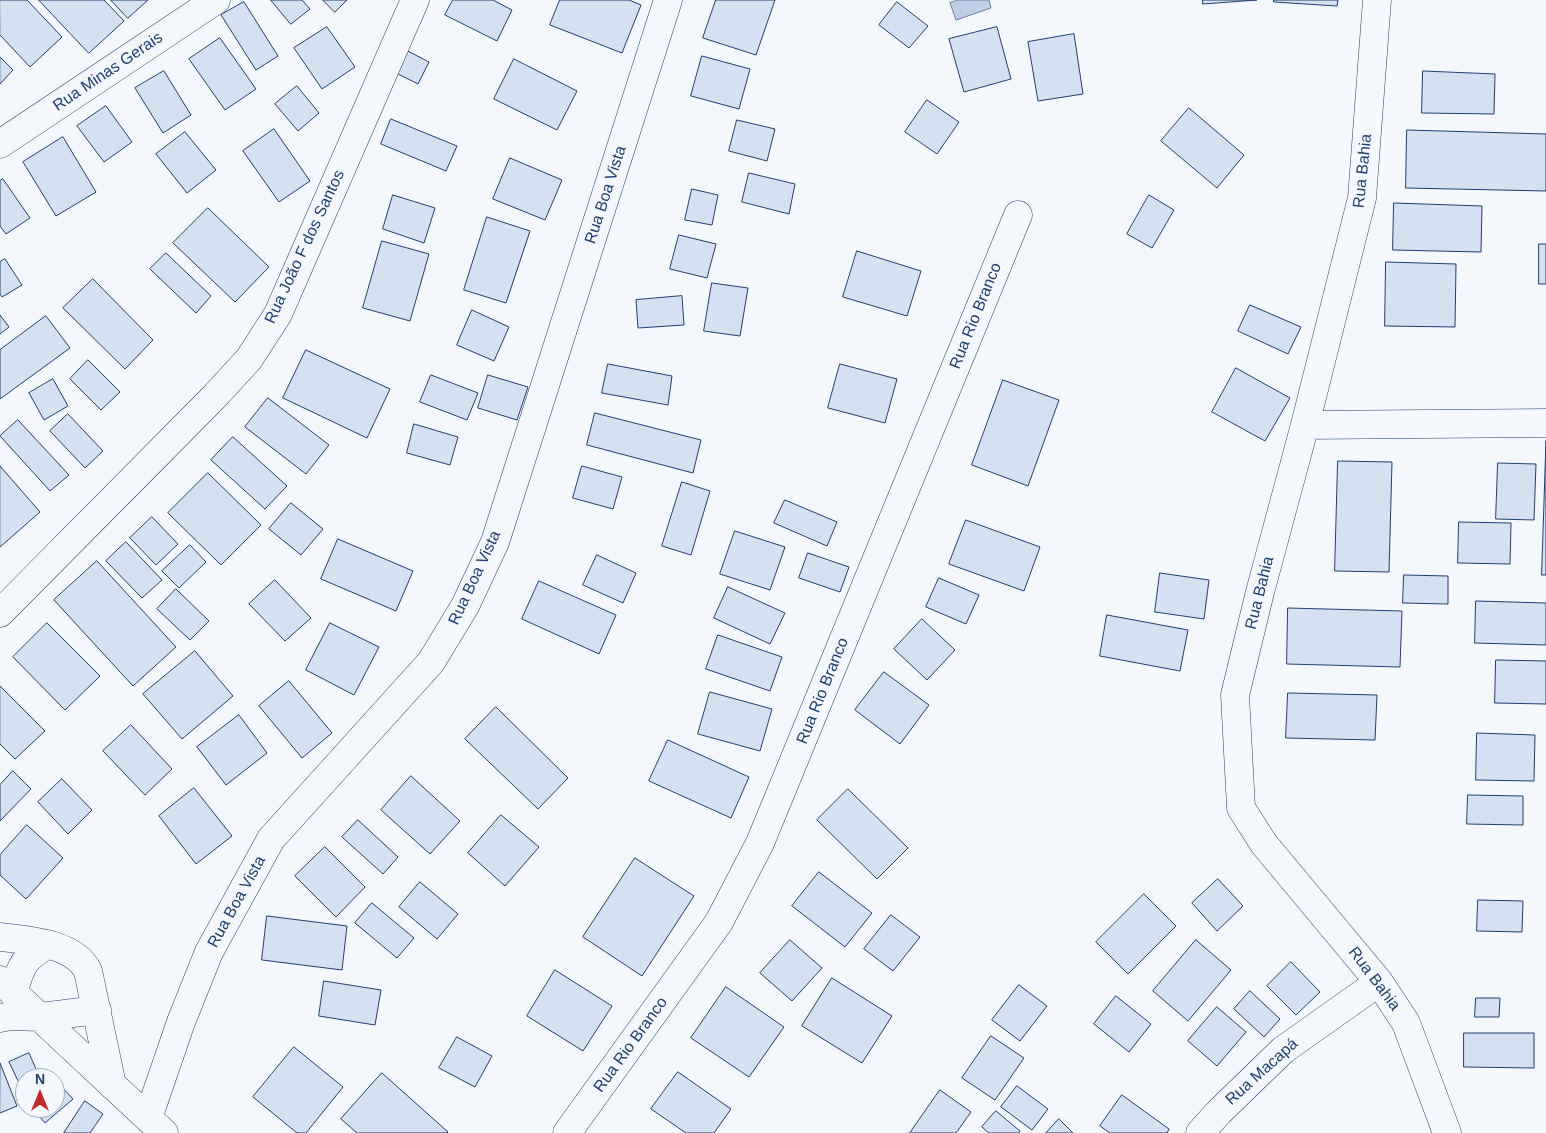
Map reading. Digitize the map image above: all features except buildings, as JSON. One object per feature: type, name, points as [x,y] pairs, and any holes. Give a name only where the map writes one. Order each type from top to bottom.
[{"type":"street","name":"Rua Minas Gerais","points":[[0,144],[216,0]]},
{"type":"street","name":"Rua João F dos Santos","points":[[0,613],[214,397],[249,359],[278,314],[415,0]]},
{"type":"street","name":"Rua Boa Vista","points":[[156,1125],[181,1022],[209,952],[271,840],[430,662],[465,606],[495,542],[668,0]]},
{"type":"street","name":"Rua Bahia","points":[[1377,0],[1362,198],[1235,695],[1242,808],[1264,844],[1379,982],[1406,1023],[1447,1133]]},
{"type":"street","name":"Rua Rio Branco","points":[[567,1133],[720,922],[760,843],[1018,215]]},
{"type":"street","points":[[1305,425],[1546,423]]},
{"type":"street","points":[[0,937],[48,944],[77,957],[83,962],[88,972],[97,1010],[112,1085]]},
{"type":"street","points":[[48,944],[30,956],[6,986],[156,1125]]},
{"type":"street","name":"Rua Macapá","points":[[1200,1133],[1283,1050],[1379,982]]},
{"type":"street","points":[[0,1018],[11,1016],[41,1017],[97,1010]]},
{"type":"water","points":[[958,0],[989,0],[991,8],[956,20],[950,3]]}]
